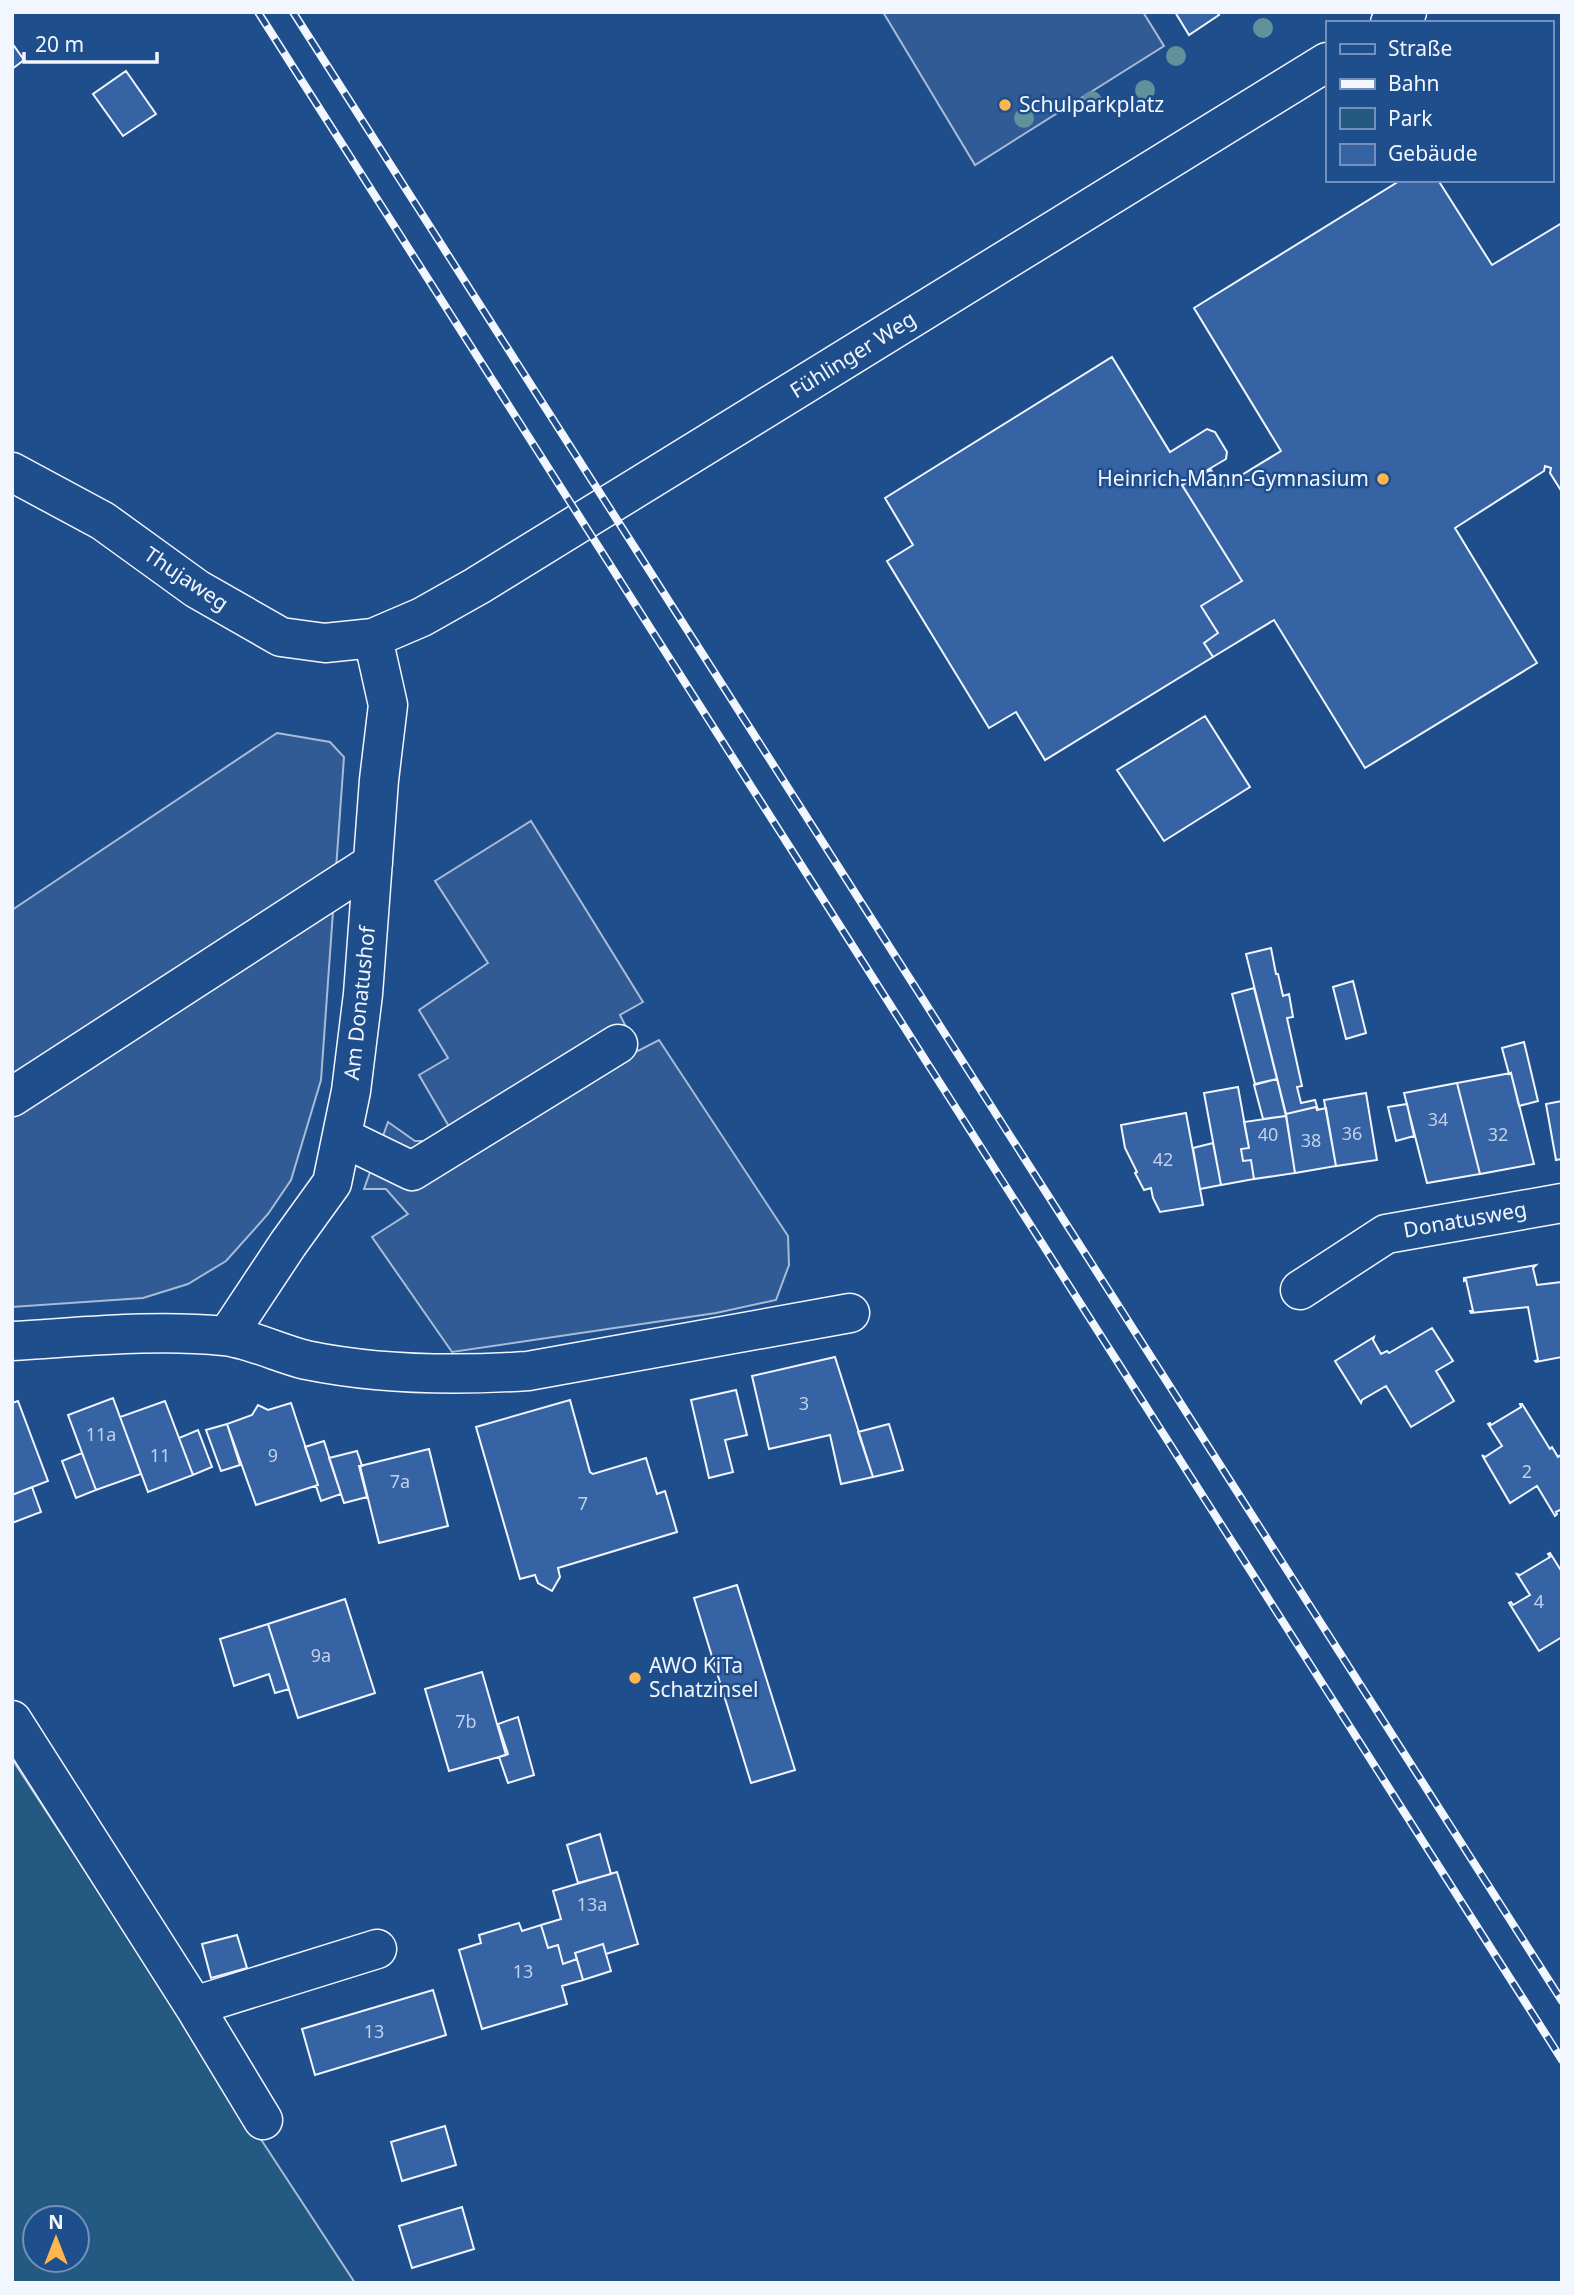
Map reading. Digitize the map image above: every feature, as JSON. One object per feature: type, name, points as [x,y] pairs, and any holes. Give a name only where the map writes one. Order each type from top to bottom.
[{"type":"street","name":"Fühlinger Weg","points":[[373,638],[422,617],[477,586],[1326,63]]},
{"type":"street","name":"Thujaweg","points":[[12,472],[103,522],[197,589],[281,637],[325,643],[373,638]]},
{"type":"street","name":"Am Donatushof","points":[[228,1336],[332,1183],[342,1137],[351,1091],[363,994],[388,705],[373,638]]},
{"type":"street","points":[[12,1097],[373,863]]},
{"type":"street","points":[[342,1137],[412,1171],[618,1044]]},
{"type":"street","name":"Donatusweg","points":[[1300,1290],[1386,1234],[1562,1203]]},
{"type":"street","points":[[12,1342],[144,1333],[228,1336],[303,1359],[345,1367],[391,1372],[474,1375],[528,1371],[850,1313]]},
{"type":"street","points":[[12,1720],[194,2006],[263,2120]]},
{"type":"street","points":[[194,2006],[377,1949]]},
{"type":"green space","points":[[12,1759],[355,2283],[12,2283]]},
{"type":"shaded area","name":"Schulparkplatz","points":[[883,12],[1143,12],[1164,46],[975,165]]},
{"type":"shaded area","points":[[277,733],[330,742],[344,757],[321,1080],[291,1180],[268,1214],[226,1261],[188,1284],[143,1298],[12,1307],[12,910]]},
{"type":"shaded area","points":[[531,821],[643,1002],[620,1015],[638,1051],[659,1040],[788,1236],[789,1265],[776,1300],[716,1313],[452,1352],[372,1237],[408,1214],[386,1189],[364,1189],[388,1122],[415,1141],[435,1141],[451,1130],[419,1075],[448,1058],[419,1010],[488,963],[435,881]]},
{"type":"building","points":[[1175,12],[1217,12],[1219,15],[1189,35]]},
{"type":"building","points":[[12,43],[24,60],[12,69]]},
{"type":"building","points":[[126,71],[156,114],[123,136],[93,94]]},
{"type":"building","name":"Heinrich-Mann-Gymnasium","points":[[1398,182],[1439,182],[1492,265],[1562,223],[1562,492],[1550,473],[1551,468],[1545,466],[1544,471],[1455,528],[1537,663],[1365,768],[1274,620],[1213,657],[1204,643],[1218,633],[1201,606],[1242,581],[1182,485],[1211,470],[1222,487],[1281,451],[1194,308]]},
{"type":"building","points":[[1112,357],[1170,452],[1207,429],[1215,432],[1227,452],[1226,459],[1182,485],[1242,581],[1201,606],[1218,633],[1204,643],[1213,657],[1045,760],[1016,712],[989,728],[887,561],[913,545],[885,498]]},
{"type":"building","points":[[1205,716],[1250,787],[1164,841],[1117,770]]},
{"type":"building","points":[[1271,948],[1283,996],[1289,994],[1293,1017],[1287,1018],[1302,1086],[1297,1087],[1301,1103],[1315,1100],[1318,1110],[1316,1107],[1286,1114],[1246,954]]},
{"type":"building","points":[[1353,981],[1366,1033],[1346,1039],[1333,987]]},
{"type":"building","points":[[1254,988],[1277,1079],[1255,1084],[1232,994]]},
{"type":"building","points":[[1524,1042],[1538,1101],[1519,1106],[1502,1048]]},
{"type":"building","points":[[1511,1073],[1534,1164],[1480,1174],[1457,1083]]},
{"type":"building","points":[[1277,1079],[1286,1116],[1263,1119],[1254,1085]]},
{"type":"building","points":[[1457,1083],[1480,1174],[1427,1183],[1404,1093]]},
{"type":"building","points":[[1238,1087],[1249,1148],[1241,1149],[1243,1161],[1251,1160],[1254,1179],[1221,1185],[1204,1093]]},
{"type":"building","points":[[1366,1093],[1377,1160],[1336,1166],[1324,1100]]},
{"type":"building","points":[[1562,1101],[1562,1159],[1556,1160],[1546,1104]]},
{"type":"building","points":[[1407,1104],[1414,1136],[1396,1141],[1388,1107]]},
{"type":"building","points":[[1316,1107],[1317,1110],[1326,1108],[1336,1166],[1295,1173],[1286,1114]]},
{"type":"building","points":[[1186,1113],[1203,1205],[1160,1212],[1151,1188],[1144,1190],[1135,1173],[1137,1172],[1125,1148],[1121,1125]]},
{"type":"building","points":[[1286,1116],[1295,1173],[1254,1179],[1251,1160],[1243,1161],[1241,1149],[1249,1148],[1244,1122]]},
{"type":"building","points":[[1213,1143],[1221,1185],[1200,1189],[1193,1148]]},
{"type":"building","points":[[1536,1265],[1533,1268],[1537,1285],[1562,1282],[1562,1357],[1536,1362],[1538,1360],[1528,1307],[1471,1313],[1470,1311],[1473,1311],[1464,1278]]},
{"type":"building","points":[[1432,1328],[1453,1361],[1436,1371],[1454,1401],[1411,1427],[1386,1386],[1361,1403],[1335,1361],[1374,1337],[1381,1354],[1387,1351],[1389,1353]]},
{"type":"building","points":[[835,1357],[873,1477],[841,1484],[830,1435],[769,1449],[752,1376]]},
{"type":"building","points":[[736,1390],[747,1435],[725,1440],[733,1472],[709,1478],[691,1400]]},
{"type":"building","points":[[113,1398],[141,1474],[96,1490],[68,1415]]},
{"type":"building","points":[[570,1400],[590,1472],[593,1474],[646,1458],[657,1494],[665,1491],[677,1532],[558,1568],[560,1577],[552,1591],[538,1583],[535,1575],[520,1579],[476,1427]]},
{"type":"building","points":[[18,1401],[48,1481],[12,1495],[12,1403]]},
{"type":"building","points":[[165,1401],[193,1475],[148,1492],[120,1417]]},
{"type":"building","points":[[291,1403],[318,1485],[256,1505],[227,1424],[252,1415],[258,1405],[268,1410]]},
{"type":"building","points":[[1520,1404],[1550,1449],[1552,1447],[1558,1457],[1562,1454],[1562,1509],[1556,1512],[1555,1516],[1537,1486],[1510,1503],[1482,1455],[1485,1457],[1502,1446],[1488,1424],[1491,1425],[1521,1407]]},
{"type":"building","points":[[227,1424],[240,1465],[221,1471],[206,1430]]},
{"type":"building","points":[[889,1424],[903,1470],[873,1477],[858,1432]]},
{"type":"building","points":[[198,1430],[212,1467],[193,1475],[179,1438]]},
{"type":"building","points":[[324,1441],[341,1494],[321,1501],[305,1447]]},
{"type":"building","points":[[429,1449],[448,1526],[379,1543],[360,1466]]},
{"type":"building","points":[[357,1451],[367,1497],[344,1503],[329,1458]]},
{"type":"building","points":[[82,1453],[96,1490],[76,1498],[62,1461]]},
{"type":"building","points":[[32,1487],[41,1512],[12,1523],[12,1495]]},
{"type":"building","points":[[1550,1553],[1562,1572],[1562,1637],[1539,1651],[1509,1603],[1513,1605],[1530,1595],[1517,1574],[1520,1575],[1550,1557]]},
{"type":"building","points":[[737,1585],[795,1770],[751,1783],[694,1598]]},
{"type":"building","points":[[345,1599],[375,1693],[298,1718],[268,1624]]},
{"type":"building","points":[[268,1624],[289,1689],[275,1693],[269,1674],[234,1686],[220,1639]]},
{"type":"building","points":[[482,1672],[506,1755],[449,1771],[425,1689]]},
{"type":"building","points":[[518,1717],[534,1775],[508,1783],[499,1757],[508,1754],[498,1724]]},
{"type":"building","points":[[600,1834],[611,1874],[578,1883],[567,1845]]},
{"type":"building","points":[[617,1872],[638,1944],[606,1954],[603,1944],[575,1953],[577,1959],[563,1964],[558,1945],[548,1948],[541,1925],[561,1919],[553,1891]]},
{"type":"building","points":[[519,1923],[522,1931],[541,1925],[548,1948],[558,1945],[563,1964],[577,1959],[583,1980],[562,1986],[567,2004],[482,2029],[459,1950],[481,1943],[479,1935]]},
{"type":"building","points":[[237,1935],[247,1968],[211,1978],[202,1944]]},
{"type":"building","points":[[603,1944],[611,1971],[583,1980],[575,1953]]},
{"type":"building","points":[[433,1990],[446,2035],[315,2075],[302,2029]]},
{"type":"building","points":[[445,2126],[456,2165],[402,2181],[391,2142]]},
{"type":"building","points":[[462,2207],[474,2249],[412,2268],[399,2226]]},
{"type":"railway","points":[[258,12],[1562,2060]]},
{"type":"railway","points":[[293,12],[1562,2001]]},
{"type":"place","name":"Schulparkplatz","points":[[1005,105]]},
{"type":"place","name":"Heinrich-Mann-Gymnasium","points":[[1383,479]]},
{"type":"place","name":"AWO KiTa Schatzinsel","points":[[635,1678]]}]
